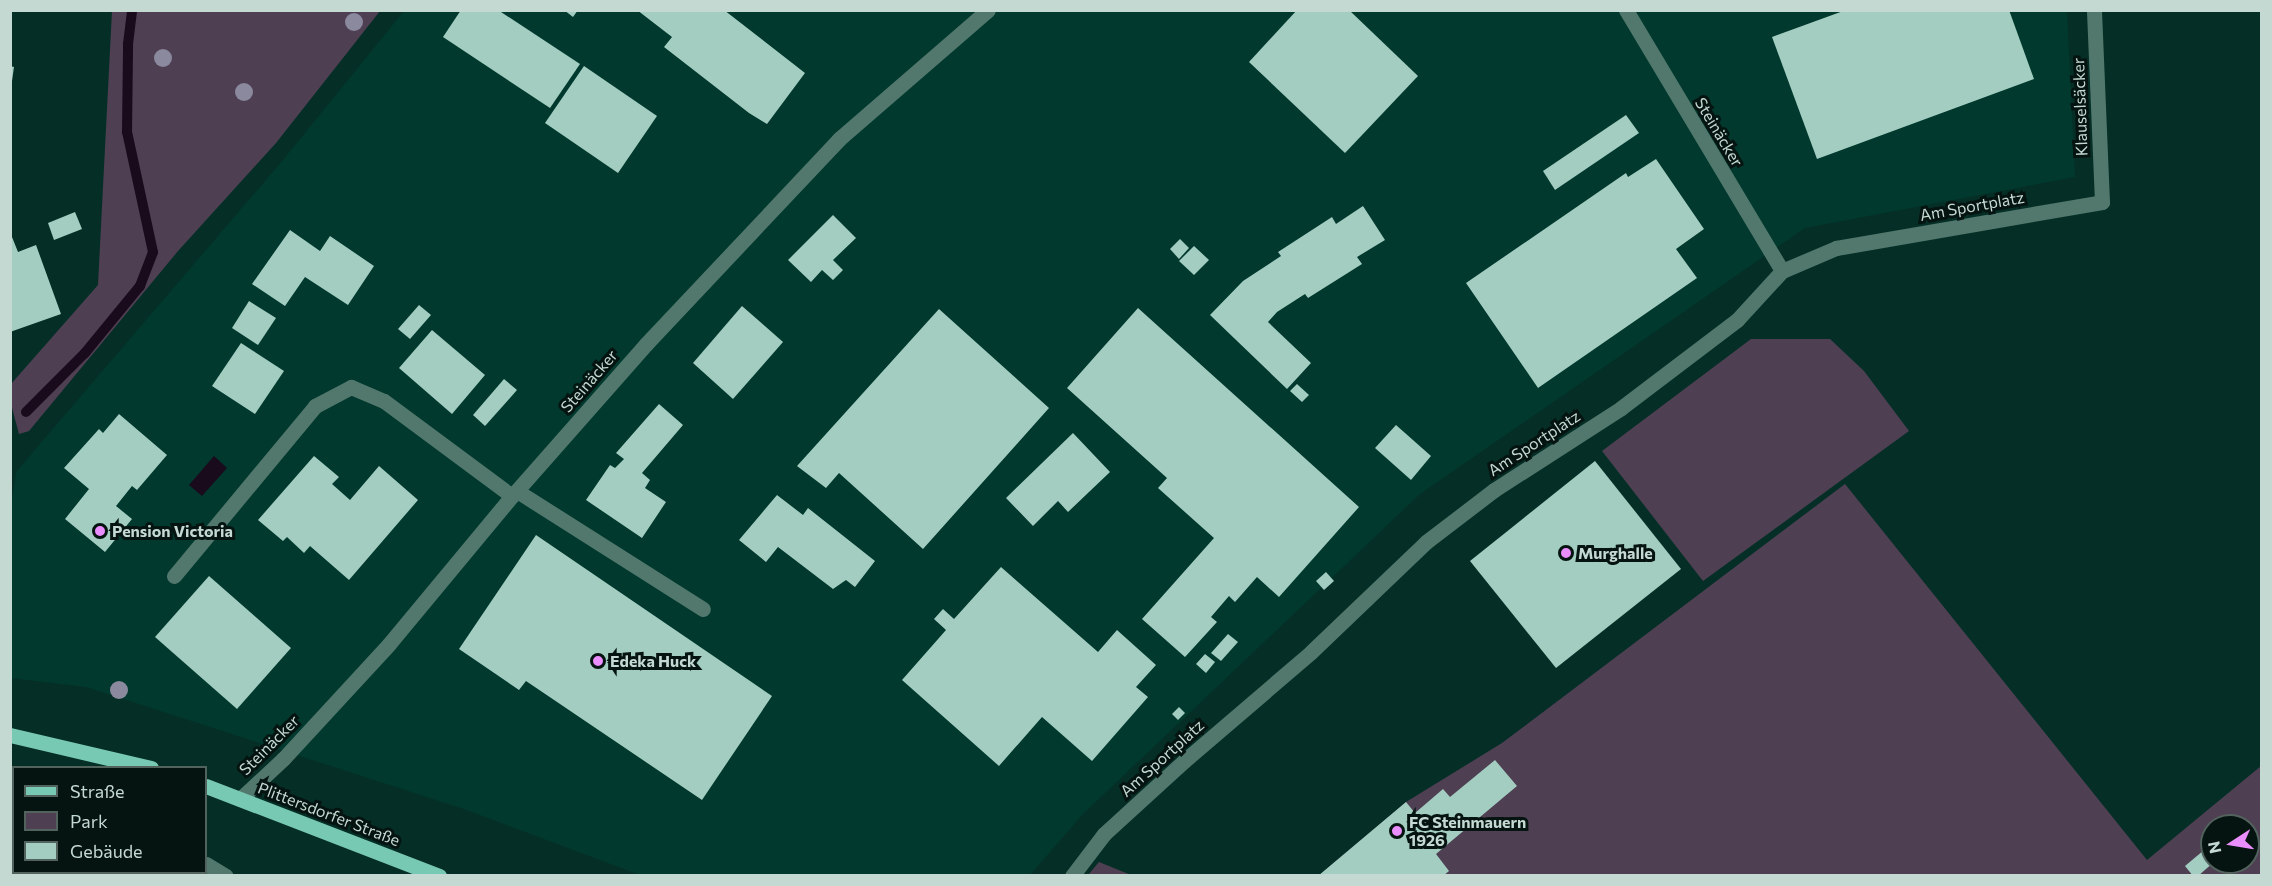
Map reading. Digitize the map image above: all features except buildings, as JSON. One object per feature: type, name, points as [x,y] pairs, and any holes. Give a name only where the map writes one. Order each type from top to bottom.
[{"type":"main road","points":[[10,735],[142,766]]},
{"type":"main road","name":"Plittersdorfer Straße","points":[[207,786],[439,876]]},
{"type":"street","name":"Steinäcker","points":[[240,799],[283,759],[389,644],[515,493],[646,344],[839,139],[988,10]]},
{"type":"street","name":"Steinäcker","points":[[1626,10],[1782,271]]},
{"type":"street","name":"Klauselsäcker","points":[[2094,10],[2102,202]]},
{"type":"street","name":"Am Sportplatz","points":[[1072,876],[1104,834],[1184,760],[1311,652],[1426,542],[1494,490],[1621,408],[1693,354],[1737,320],[1782,271],[1836,248],[2102,202]]},
{"type":"street","points":[[174,576],[315,406],[351,387],[384,401],[515,493],[703,609]]},
{"type":"street","points":[[207,865],[226,876]]},
{"type":"shaded area","points":[[404,11],[2067,11],[2075,177],[1805,228],[1420,494],[1083,814],[1030,875],[640,875],[464,809],[86,687],[11,678],[10,514],[16,472],[283,160]]},
{"type":"shaded area","points":[[214,456],[227,468],[202,496],[189,485]]},
{"type":"shaded area","points":[[128,874],[187,875],[129,875]]},
{"type":"green space","points":[[112,11],[380,11],[276,143],[178,251],[29,431],[19,434],[11,404],[11,384],[98,285]]},
{"type":"green space","points":[[1751,339],[1830,339],[1864,371],[1909,431],[1703,581],[1602,451]]},
{"type":"green space","points":[[1845,484],[2147,860],[2200,816],[2200,874],[2260,874],[2260,814],[2203,814],[2261,766],[2261,875],[1318,876],[1406,802],[1502,743]]},
{"type":"green space","points":[[1099,862],[1131,875],[1088,875]]},
{"type":"waterway","points":[[26,412],[85,353],[140,286],[153,252],[127,132],[128,44],[132,10]]},
{"type":"place","name":"Pension Victoria","points":[[100,531]]},
{"type":"place","name":"Murghalle","points":[[1566,553]]},
{"type":"place","name":"Edeka Huck","points":[[598,661]]},
{"type":"place","name":"FC Steinmauern 1926","points":[[1397,831]]}]
